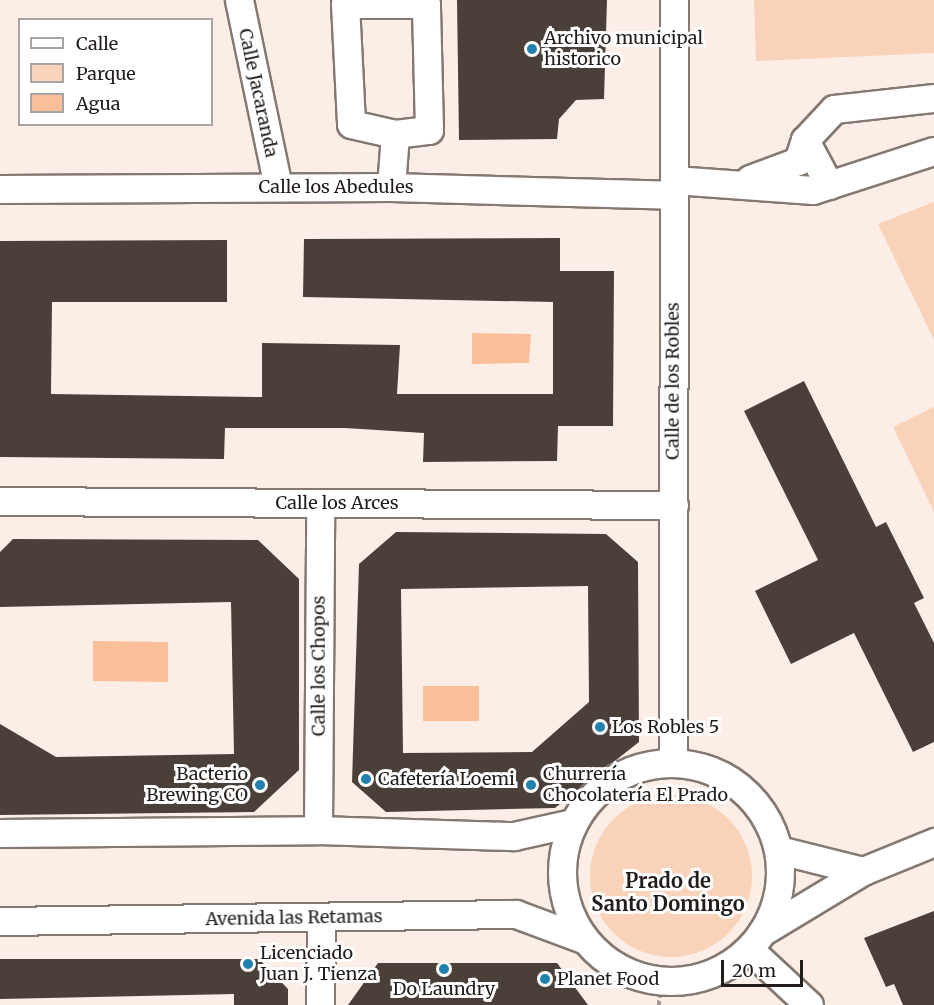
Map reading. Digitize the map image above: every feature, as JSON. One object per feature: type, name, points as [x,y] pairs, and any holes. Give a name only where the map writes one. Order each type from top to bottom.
[{"type":"street","name":"Calle Jacaranda","points":[[238,0],[278,186]]},
{"type":"street","name":"Calle de los Robles","points":[[673,762],[674,0]]},
{"type":"street","points":[[345,4],[426,4],[429,130],[395,134],[351,124],[345,4]]},
{"type":"street","points":[[729,184],[781,172],[798,161],[805,140],[834,109],[934,98]]},
{"type":"street","points":[[391,187],[395,134]]},
{"type":"street","points":[[805,140],[829,185]]},
{"type":"street","name":"Calle los Abedules","points":[[0,189],[278,186],[673,187],[729,184],[813,190],[934,150]]},
{"type":"street","name":"Calle los Arces","points":[[0,501],[674,505]]},
{"type":"street","name":"Calle los Chopos","points":[[318,830],[320,503]]},
{"type":"street","points":[[756,940],[781,879],[779,850],[765,816],[742,788],[710,769],[673,762],[643,765],[614,778],[590,797],[572,823],[562,852],[561,883],[583,939],[616,967],[659,993],[723,968],[756,940],[863,871],[934,842]]},
{"type":"street","points":[[0,833],[318,830],[514,837],[572,823]]},
{"type":"street","points":[[779,850],[863,871]]},
{"type":"street","name":"Avenida las Retamas","points":[[0,921],[516,915],[583,939]]},
{"type":"street","points":[[320,1005],[321,919]]},
{"type":"street","points":[[756,940],[809,1005]]},
{"type":"green space","points":[[754,0],[934,0],[934,53],[756,61]]},
{"type":"green space","points":[[934,202],[934,340],[878,224]]},
{"type":"green space","points":[[934,407],[934,512],[893,427]]},
{"type":"green space","points":[[671,795],[702,801],[728,819],[746,845],[752,876],[746,907],[728,933],[702,951],[671,957],[640,951],[614,933],[596,907],[590,876],[596,845],[614,819],[640,801]]},
{"type":"water","points":[[472,333],[531,334],[529,363],[472,364]]},
{"type":"water","points":[[93,641],[168,642],[168,682],[93,681]]},
{"type":"water","points":[[423,686],[479,686],[479,721],[423,721]]},
{"type":"building","name":"Archivo municipal historico","points":[[457,0],[607,0],[604,99],[576,100],[559,119],[557,139],[459,140]]},
{"type":"building","points":[[560,238],[560,271],[614,271],[613,426],[558,426],[557,461],[423,462],[424,433],[345,428],[225,428],[224,459],[0,457],[0,241],[227,240],[227,302],[52,302],[51,394],[262,397],[262,343],[400,345],[397,394],[553,394],[553,302],[303,297],[304,239]]},
{"type":"building","points":[[804,381],[876,527],[886,522],[924,598],[914,603],[934,643],[934,742],[913,752],[854,633],[791,664],[755,591],[818,560],[744,411]]},
{"type":"building","points":[[396,532],[606,534],[638,562],[639,742],[555,808],[386,812],[352,782],[359,564]],"holes":[[[588,586],[589,702],[532,752],[403,753],[401,589]]]},
{"type":"building","points":[[13,539],[258,540],[299,579],[299,770],[254,812],[0,815],[0,724],[56,757],[234,754],[231,602],[0,607],[0,552]]},
{"type":"building","points":[[934,911],[934,1005],[903,1005],[894,984],[886,987],[864,938]]},
{"type":"building","points":[[0,959],[259,959],[288,989],[288,1005],[234,1005],[234,994],[0,999]]},
{"type":"building","points":[[378,963],[557,963],[588,1005],[348,1005]]},
{"type":"place","name":"Archivo municipal historico","points":[[532,49]]},
{"type":"place","name":"Los Robles 5","points":[[600,727]]},
{"type":"place","name":"Cafetería Loemi","points":[[366,779]]},
{"type":"place","name":"Bacterio Brewing CO","points":[[260,785]]},
{"type":"place","name":"Churrería Chocolatería El Prado","points":[[531,785]]},
{"type":"place","name":"Licenciado Juan J. Tienza","points":[[248,964]]},
{"type":"place","name":"Do Laundry","points":[[444,969]]},
{"type":"place","name":"Planet Food","points":[[545,979]]},
{"type":"district","name":"Prado de Santo Domingo","points":[[668,892]]}]
